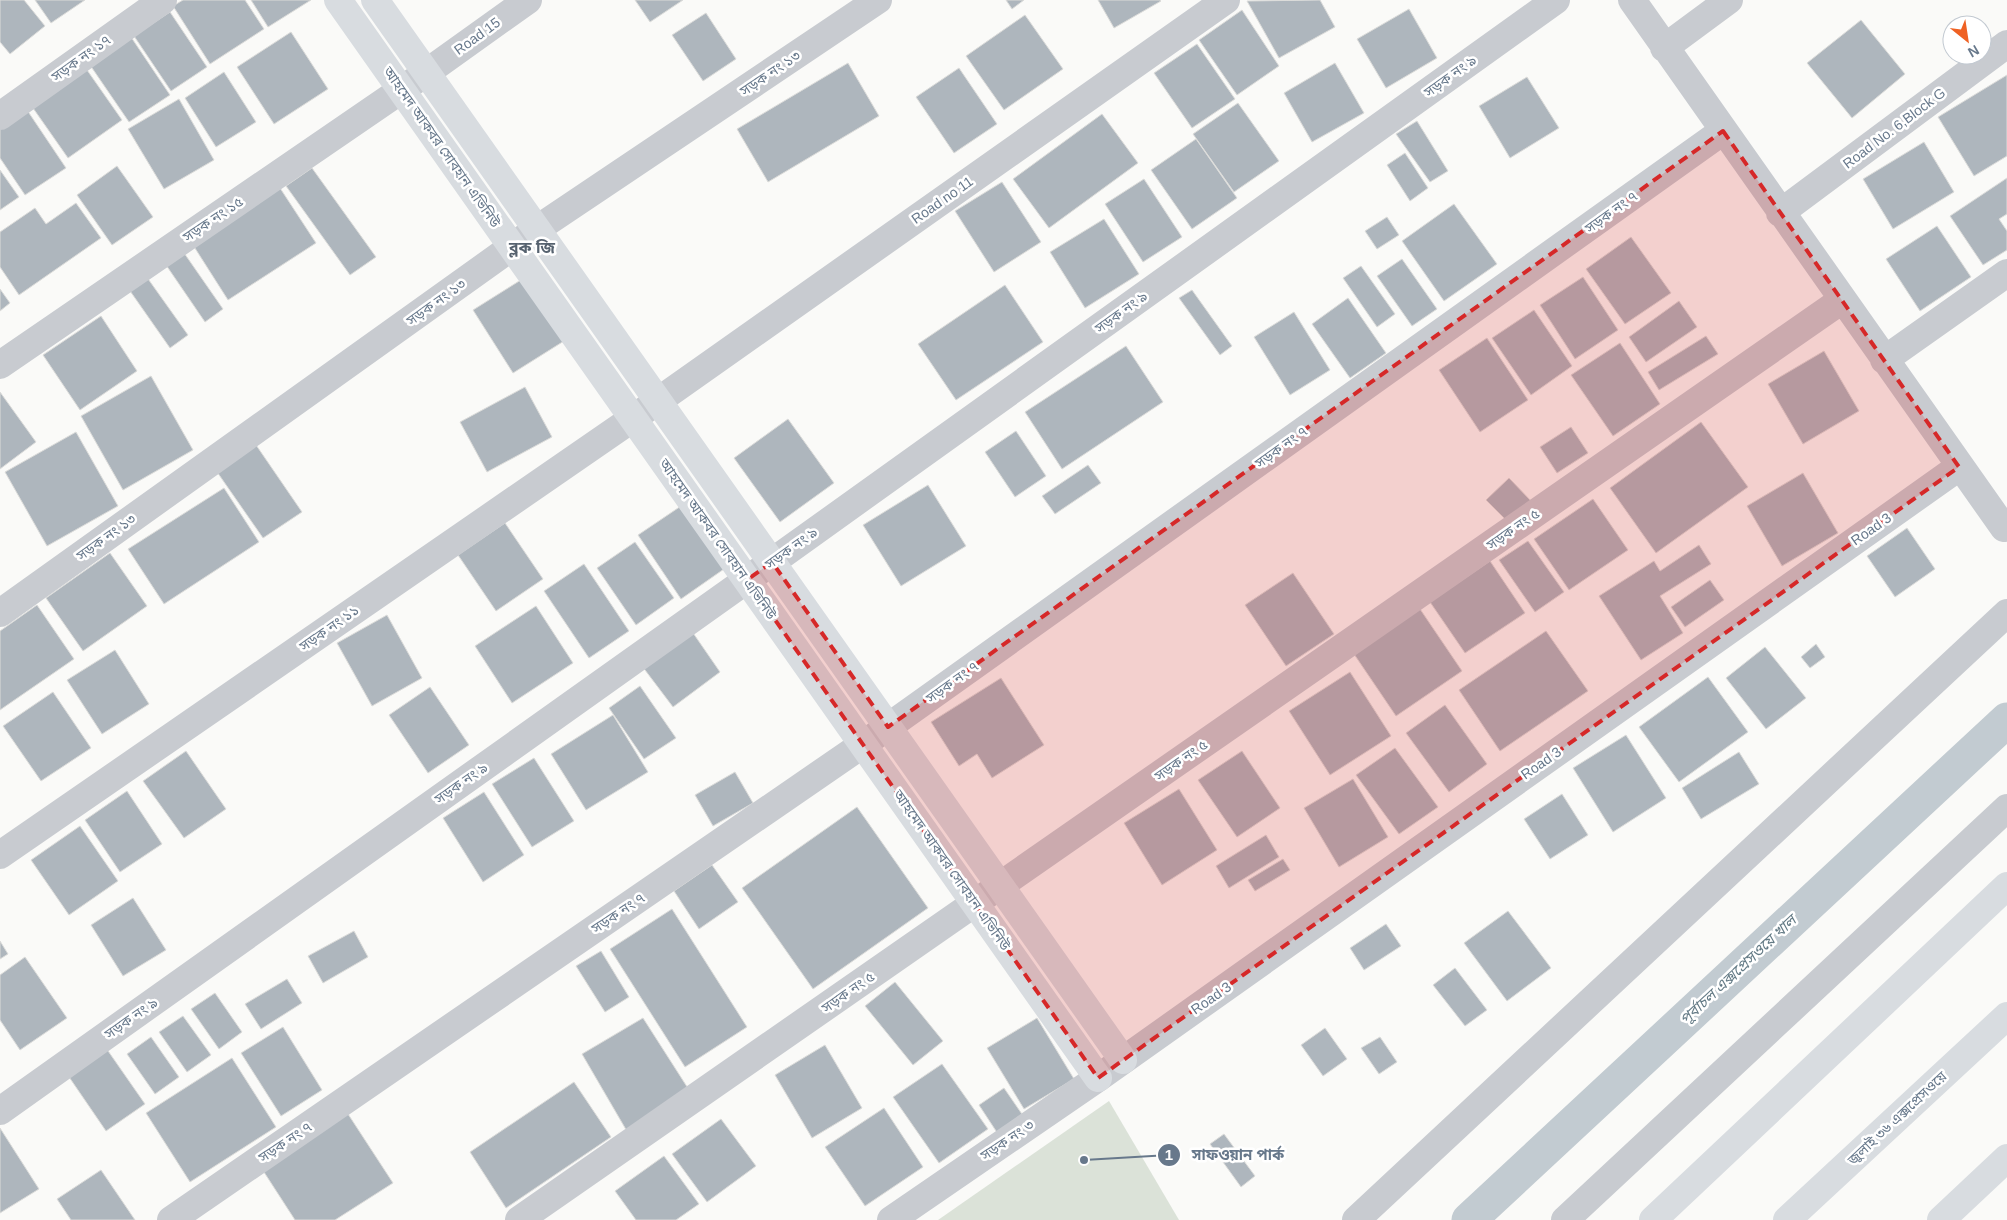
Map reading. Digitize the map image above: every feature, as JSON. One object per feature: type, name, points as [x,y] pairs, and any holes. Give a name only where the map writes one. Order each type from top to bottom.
[{"type":"main road","name":"আহমেদ আকবর সোবহান এভিনিউ","points":[[338,0],[1098,1078]]},
{"type":"main road","points":[[375,0],[1123,1060]]},
{"type":"main road","points":[[1653,1220],[2007,886]]},
{"type":"main road","name":"জুলাই ৩৬ এক্সপ্রেসওয়ে","points":[[1787,1220],[2007,1016]]},
{"type":"main road","points":[[1941,1220],[2007,1158]]},
{"type":"street","name":"সড়ক নং ১৭","points":[[0,116],[163,0]]},
{"type":"street","name":"Road 15","points":[[426,73],[528,0]]},
{"type":"street","name":"সড়ক নং ১৩","points":[[0,613],[537,229],[878,0]]},
{"type":"street","name":"Road no 11","points":[[658,401],[1226,0]]},
{"type":"street","name":"সড়ক নং ৯","points":[[0,1112],[747,580],[1556,0]]},
{"type":"street","points":[[1632,0],[1959,467],[2004,528]]},
{"type":"street","points":[[1664,48],[1729,0]]},
{"type":"street","name":"Road No. 6,Block G","points":[[1780,212],[2007,44]]},
{"type":"street","name":"সড়ক নং ১৫","points":[[0,365],[426,73]]},
{"type":"street","name":"সড়ক নং ৭","points":[[171,1220],[888,728],[1723,131]]},
{"type":"street","points":[[1884,360],[2007,273]]},
{"type":"street","name":"সড়ক নং ৫","points":[[519,1220],[1842,300]]},
{"type":"street","name":"সড়ক নং ১১","points":[[0,855],[658,401]]},
{"type":"street","name":"Road 3","points":[[1123,1060],[1959,467]]},
{"type":"street","points":[[1356,1220],[2007,613]]},
{"type":"street","points":[[1565,1220],[2007,808]]},
{"type":"street","name":"সড়ক নং ৩","points":[[891,1220],[1123,1060]]},
{"type":"highlighted area","points":[[1723,131],[1959,467],[1098,1078],[747,580],[772,562],[888,727]]},
{"type":"shaded area","points":[[1109,1101],[1179,1220],[938,1220]]},
{"type":"building","points":[[0,0],[24,0],[45,26],[10,54],[0,42]]},
{"type":"building","points":[[35,0],[85,0],[51,23]]},
{"type":"building","points":[[183,0],[245,0],[264,29],[210,64],[173,6]]},
{"type":"building","points":[[251,0],[311,0],[268,27]]},
{"type":"building","points":[[635,0],[683,0],[650,22]]},
{"type":"building","points":[[1006,0],[1024,0],[1012,9]]},
{"type":"building","points":[[1098,0],[1160,0],[1161,1],[1114,28]]},
{"type":"building","points":[[1320,0],[1335,27],[1279,58],[1247,1]]},
{"type":"building","points":[[1409,9],[1437,58],[1386,88],[1357,39]]},
{"type":"building","points":[[1242,10],[1279,66],[1237,95],[1199,40]]},
{"type":"building","points":[[170,12],[207,67],[171,91],[134,36]]},
{"type":"building","points":[[706,13],[736,59],[703,81],[672,35]]},
{"type":"building","points":[[1025,15],[1063,69],[1004,110],[966,56]]},
{"type":"building","points":[[1861,20],[1905,74],[1852,118],[1807,63]]},
{"type":"building","points":[[291,32],[328,89],[274,124],[237,67]]},
{"type":"building","points":[[131,37],[170,95],[129,122],[90,65]]},
{"type":"building","points":[[1197,44],[1235,99],[1192,128],[1154,73]]},
{"type":"building","points":[[848,63],[879,116],[768,182],[737,129]]},
{"type":"building","points":[[1335,63],[1364,113],[1312,142],[1284,93]]},
{"type":"building","points":[[959,68],[997,124],[954,153],[916,97]]},
{"type":"building","points":[[87,70],[122,120],[68,158],[33,108]]},
{"type":"building","points":[[224,72],[256,122],[216,147],[185,98]]},
{"type":"building","points":[[2007,75],[2007,156],[1974,176],[1938,117]]},
{"type":"building","points":[[1527,77],[1559,128],[1510,158],[1479,106]]},
{"type":"building","points":[[179,99],[214,160],[164,189],[128,129]]},
{"type":"building","points":[[1238,103],[1279,161],[1234,192],[1193,134]]},
{"type":"building","points":[[27,110],[66,168],[25,195],[0,158],[0,128]]},
{"type":"building","points":[[1102,114],[1138,163],[1049,228],[1013,179]]},
{"type":"building","points":[[1417,121],[1448,171],[1430,182],[1396,134]]},
{"type":"building","points":[[1196,139],[1237,198],[1192,229],[1151,170]]},
{"type":"building","points":[[1924,142],[1954,192],[1893,229],[1863,179]]},
{"type":"building","points":[[1405,153],[1428,188],[1410,201],[1387,165]]},
{"type":"building","points":[[117,166],[153,217],[112,245],[77,195]]},
{"type":"building","points":[[312,168],[376,257],[350,275],[286,186]]},
{"type":"building","points":[[0,170],[19,197],[0,210]]},
{"type":"building","points":[[2007,178],[2007,214],[1999,219],[2007,231],[2007,250],[1983,265],[1950,216]]},
{"type":"building","points":[[1144,179],[1182,237],[1143,262],[1105,204]]},
{"type":"building","points":[[1002,182],[1041,242],[994,272],[955,211]]},
{"type":"building","points":[[280,188],[316,243],[228,300],[193,245]]},
{"type":"building","points":[[76,203],[101,238],[19,295],[0,267],[0,232],[35,208],[46,224]]},
{"type":"building","points":[[1454,204],[1497,264],[1444,301],[1402,241]]},
{"type":"building","points":[[1387,217],[1399,235],[1377,249],[1365,231]]},
{"type":"building","points":[[1104,219],[1139,274],[1085,308],[1050,252]]},
{"type":"building","points":[[1937,226],[1971,277],[1920,311],[1886,259]]},
{"type":"building","points":[[1631,237],[1671,293],[1625,324],[1586,269]]},
{"type":"building","points":[[182,250],[223,309],[205,322],[164,262]]},
{"type":"building","points":[[1402,259],[1437,309],[1412,326],[1377,276]]},
{"type":"building","points":[[1361,266],[1395,314],[1377,327],[1343,278]]},
{"type":"building","points":[[146,276],[188,335],[170,348],[128,288]]},
{"type":"building","points":[[1583,277],[1618,330],[1575,359],[1540,305]]},
{"type":"building","points":[[524,278],[564,341],[513,373],[473,310]]},
{"type":"building","points":[[1005,285],[1043,342],[956,400],[918,344]]},
{"type":"building","points":[[0,289],[10,303],[0,311]]},
{"type":"building","points":[[1192,290],[1232,346],[1220,355],[1179,298]]},
{"type":"building","points":[[1348,298],[1386,353],[1350,378],[1312,324]]},
{"type":"building","points":[[1679,301],[1697,327],[1646,362],[1629,337]]},
{"type":"building","points":[[1534,310],[1572,366],[1531,395],[1492,338]]},
{"type":"building","points":[[1294,312],[1330,370],[1290,395],[1254,337]]},
{"type":"building","points":[[101,316],[137,371],[80,410],[43,355]]},
{"type":"building","points":[[1706,336],[1718,354],[1659,390],[1648,372]]},
{"type":"building","points":[[1487,338],[1528,400],[1480,432],[1439,370]]},
{"type":"building","points":[[1620,343],[1660,404],[1613,436],[1571,375]]},
{"type":"building","points":[[1126,346],[1163,402],[1062,469],[1025,412]]},
{"type":"building","points":[[1824,351],[1859,411],[1803,444],[1768,384]]},
{"type":"building","points":[[151,376],[193,450],[123,490],[81,416]]},
{"type":"building","points":[[525,387],[552,437],[487,472],[460,422]]},
{"type":"building","points":[[0,392],[36,442],[0,469]]},
{"type":"building","points":[[788,419],[834,483],[780,522],[734,458]]},
{"type":"building","points":[[1701,422],[1748,487],[1656,553],[1610,488]]},
{"type":"building","points":[[1571,427],[1588,453],[1557,473],[1540,447]]},
{"type":"building","points":[[1016,431],[1046,476],[1015,497],[985,452]]},
{"type":"building","points":[[76,432],[118,506],[47,546],[5,472]]},
{"type":"building","points":[[254,442],[302,512],[263,538],[215,469]]},
{"type":"building","points":[[1088,465],[1101,483],[1055,514],[1042,496]]},
{"type":"building","points":[[1803,473],[1838,533],[1782,566],[1747,506]]},
{"type":"building","points":[[1509,478],[1532,502],[1510,524],[1486,500]]},
{"type":"building","points":[[928,485],[966,546],[901,586],[863,525]]},
{"type":"building","points":[[224,488],[259,542],[164,604],[128,549]]},
{"type":"building","points":[[1593,499],[1628,550],[1569,590],[1534,539]]},
{"type":"building","points":[[681,506],[724,569],[681,599],[638,535]]},
{"type":"building","points":[[505,523],[543,579],[496,611],[458,555]]},
{"type":"building","points":[[1907,528],[1935,569],[1895,597],[1867,556]]},
{"type":"building","points":[[1528,541],[1564,592],[1535,612],[1499,560]]},
{"type":"building","points":[[635,542],[674,598],[636,625],[597,568]]},
{"type":"building","points":[[1699,545],[1711,564],[1660,596],[1683,633],[1641,660],[1599,596],[1654,561],[1660,571]]},
{"type":"building","points":[[110,553],[147,606],[83,651],[46,598]]},
{"type":"building","points":[[1490,561],[1525,613],[1465,653],[1430,602]]},
{"type":"building","points":[[584,564],[629,631],[589,658],[544,591]]},
{"type":"building","points":[[1293,573],[1334,634],[1286,666],[1245,605]]},
{"type":"building","points":[[1710,580],[1724,600],[1685,627],[1671,607]]},
{"type":"building","points":[[37,605],[74,659],[0,710],[0,631]]},
{"type":"building","points":[[536,606],[573,663],[512,703],[475,646]]},
{"type":"building","points":[[1420,609],[1462,671],[1396,716],[1354,654]]},
{"type":"building","points":[[387,615],[422,678],[372,706],[337,643]]},
{"type":"building","points":[[691,630],[720,672],[673,707],[642,666]]},
{"type":"building","points":[[1546,631],[1588,691],[1500,751],[1459,690]]},
{"type":"building","points":[[1816,644],[1825,657],[1810,668],[1801,657]]},
{"type":"building","points":[[1765,647],[1806,698],[1766,729],[1726,678]]},
{"type":"building","points":[[115,650],[149,704],[102,734],[67,680]]},
{"type":"building","points":[[1350,672],[1391,736],[1330,775],[1289,711]]},
{"type":"building","points":[[1708,677],[1748,732],[1679,782],[1639,727]]},
{"type":"building","points":[[1001,678],[1044,745],[992,778],[977,754],[959,766],[931,722]]},
{"type":"building","points":[[640,686],[676,738],[644,759],[609,708]]},
{"type":"building","points":[[430,687],[469,745],[428,773],[389,715]]},
{"type":"building","points":[[53,692],[91,748],[41,781],[3,726]]},
{"type":"building","points":[[1445,705],[1487,764],[1449,792],[1406,733]]},
{"type":"building","points":[[613,715],[648,772],[586,810],[551,754]]},
{"type":"building","points":[[1626,735],[1666,798],[1613,832],[1573,768]]},
{"type":"building","points":[[1395,748],[1438,807],[1399,834],[1356,775]]},
{"type":"building","points":[[186,751],[226,809],[184,838],[143,781]]},
{"type":"building","points":[[1242,751],[1280,808],[1237,837],[1198,780]]},
{"type":"building","points":[[1739,752],[1759,784],[1701,819],[1682,788]]},
{"type":"building","points":[[534,758],[574,821],[532,847],[492,784]]},
{"type":"building","points":[[735,772],[753,803],[713,826],[695,795]]},
{"type":"building","points":[[1353,779],[1388,837],[1339,867],[1304,808]]},
{"type":"building","points":[[1179,789],[1217,850],[1162,885],[1124,823]]},
{"type":"building","points":[[127,791],[162,844],[120,872],[85,820]]},
{"type":"building","points":[[484,792],[524,855],[483,882],[443,818]]},
{"type":"building","points":[[1562,794],[1588,835],[1550,859],[1524,819]]},
{"type":"building","points":[[857,807],[928,908],[813,989],[742,888]]},
{"type":"building","points":[[80,826],[118,881],[69,915],[31,860]]},
{"type":"building","points":[[1266,835],[1279,857],[1229,888],[1216,866]]},
{"type":"building","points":[[1283,859],[1290,870],[1255,891],[1248,880]]},
{"type":"building","points":[[712,865],[738,902],[699,929],[674,891]]},
{"type":"building","points":[[133,898],[166,950],[123,976],[91,925]]},
{"type":"building","points":[[672,909],[747,1027],[685,1067],[610,949]]},
{"type":"building","points":[[1508,911],[1551,968],[1507,1001],[1464,943]]},
{"type":"building","points":[[1386,924],[1401,946],[1364,970],[1350,948]]},
{"type":"building","points":[[354,931],[368,957],[323,983],[308,956]]},
{"type":"building","points":[[0,941],[8,954],[0,959]]},
{"type":"building","points":[[601,951],[629,997],[605,1012],[576,966]]},
{"type":"building","points":[[25,957],[67,1018],[20,1050],[0,1020],[0,975]]},
{"type":"building","points":[[1455,968],[1487,1010],[1465,1026],[1433,985]]},
{"type":"building","points":[[287,979],[302,1003],[261,1029],[245,1004]]},
{"type":"building","points":[[895,982],[943,1041],[913,1065],[865,1006]]},
{"type":"building","points":[[215,993],[242,1032],[219,1049],[191,1009]]},
{"type":"building","points":[[183,1016],[211,1055],[187,1072],[159,1032]]},
{"type":"building","points":[[643,1018],[691,1093],[628,1133],[582,1054]]},
{"type":"building","points":[[1037,1018],[1074,1079],[1024,1109],[987,1048]]},
{"type":"building","points":[[283,1027],[322,1090],[281,1116],[241,1053]]},
{"type":"building","points":[[1325,1028],[1347,1059],[1323,1076],[1301,1045]]},
{"type":"building","points":[[151,1037],[179,1077],[155,1094],[127,1054]]},
{"type":"building","points":[[1380,1037],[1397,1062],[1379,1074],[1361,1048]]},
{"type":"building","points":[[825,1045],[862,1108],[812,1138],[775,1075]]},
{"type":"building","points":[[106,1048],[145,1104],[106,1131],[67,1074]]},
{"type":"building","points":[[232,1058],[276,1127],[190,1182],[146,1113]]},
{"type":"building","points":[[942,1064],[988,1129],[939,1163],[893,1097]]},
{"type":"building","points":[[574,1082],[611,1137],[506,1208],[470,1152]]},
{"type":"building","points":[[1004,1088],[1024,1117],[998,1134],[979,1105]]},
{"type":"building","points":[[884,1108],[923,1167],[865,1206],[825,1147]]},
{"type":"building","points":[[348,1114],[393,1183],[335,1220],[295,1220],[262,1169]]},
{"type":"building","points":[[721,1119],[756,1166],[707,1202],[672,1154]]},
{"type":"building","points":[[0,1128],[39,1189],[0,1213]]},
{"type":"building","points":[[1224,1134],[1255,1176],[1241,1187],[1210,1144]]},
{"type":"building","points":[[664,1156],[699,1204],[676,1220],[636,1220],[615,1191]]},
{"type":"building","points":[[101,1170],[135,1220],[71,1220],[57,1199]]},
{"type":"waterway","name":"পূর্বাচল এক্সপ্রেসওয়ে খাল","points":[[1469,1220],[2007,720]]},
{"type":"place","name":"সাফওয়ান পার্ক","points":[[1084,1160]]},
{"type":"district","name":"ব্লক জি","points":[[532,247]]}]
